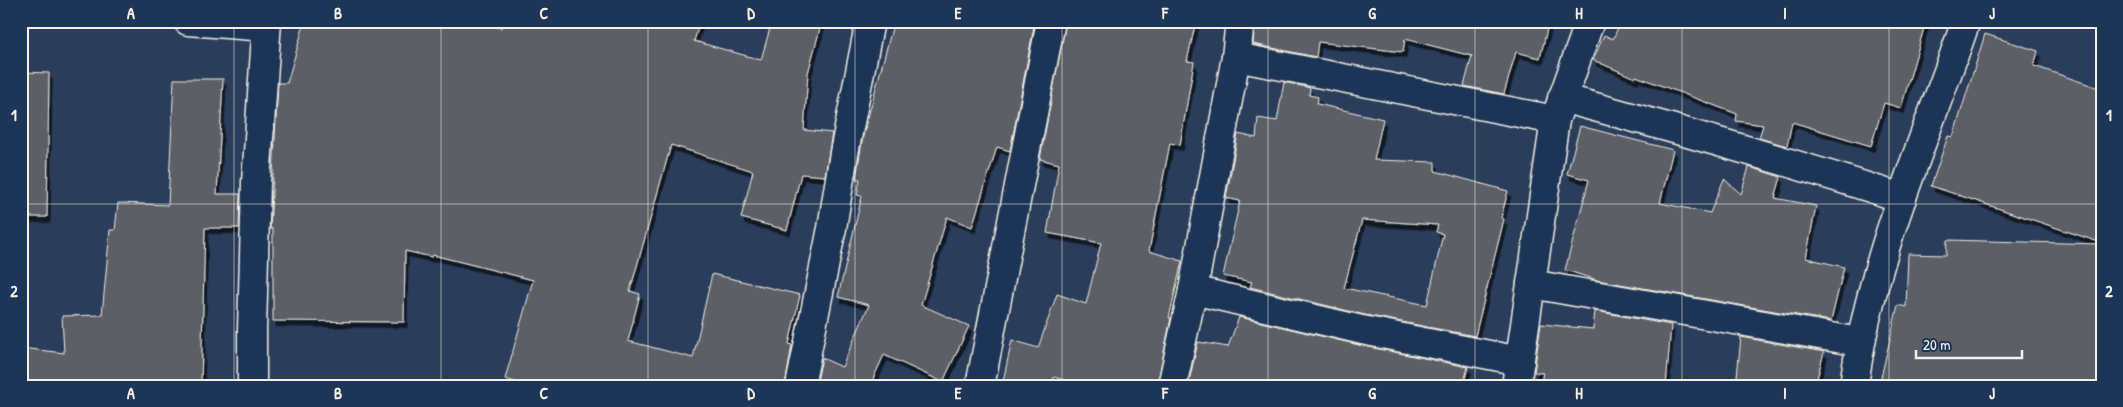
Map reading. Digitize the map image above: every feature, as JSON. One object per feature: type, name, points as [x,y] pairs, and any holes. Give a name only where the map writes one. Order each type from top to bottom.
[{"type":"street","points":[[188,21],[266,24],[256,192],[252,386]]},
{"type":"street","points":[[800,386],[832,228],[844,153],[870,21]]},
{"type":"street","points":[[980,386],[1051,21]]},
{"type":"street","points":[[1172,386],[1193,290],[1236,56],[1240,21]]},
{"type":"street","points":[[1193,290],[1362,330],[1518,373],[1559,109],[1590,21]]},
{"type":"street","points":[[1854,386],[1859,342],[1879,267],[1966,21]]},
{"type":"street","points":[[1236,56],[1559,109],[1761,154],[1902,198]]},
{"type":"street","points":[[1531,284],[1859,342]]},
{"type":"building","points":[[305,21],[467,21],[501,28],[503,21],[700,21],[694,41],[761,60],[772,21],[822,21],[808,73],[804,130],[832,133],[825,176],[801,174],[787,230],[741,218],[753,171],[671,145],[630,291],[640,294],[628,341],[693,358],[712,274],[800,295],[789,344],[792,345],[785,386],[529,386],[505,379],[533,280],[433,255],[432,257],[405,251],[404,322],[273,321],[273,229],[270,229],[278,83],[287,83]]},
{"type":"building","points":[[894,21],[1035,21],[1010,151],[997,147],[972,227],[947,217],[921,305],[969,326],[943,382],[884,355],[872,381],[884,386],[816,386],[822,358],[842,367],[869,305],[838,297],[862,196],[857,195],[860,179],[856,179],[863,136]]},
{"type":"building","points":[[1066,21],[1196,21],[1187,61],[1194,62],[1180,145],[1170,143],[1149,251],[1182,261],[1169,318],[1171,318],[1157,386],[1085,386],[1054,377],[1052,386],[1002,386],[1012,340],[1038,348],[1057,294],[1086,304],[1101,243],[1047,233],[1059,164],[1040,159]]},
{"type":"building","points":[[1255,21],[1549,21],[1540,58],[1516,52],[1504,94],[1464,86],[1472,56],[1405,39],[1403,52],[1318,42],[1316,57],[1253,44]]},
{"type":"building","points":[[1621,21],[1926,21],[1901,108],[1884,103],[1871,146],[1792,122],[1787,146],[1759,138],[1763,125],[1736,121],[1737,114],[1636,76],[1635,78],[1593,60],[1604,35],[1613,39]]},
{"type":"building","points":[[1985,34],[2038,51],[2034,66],[2102,89],[2102,243],[1931,186],[1948,136],[1953,137]]},
{"type":"building","points":[[21,72],[49,73],[47,217],[21,217]]},
{"type":"building","points":[[174,79],[223,79],[217,194],[240,194],[239,228],[205,228],[201,386],[21,386],[21,348],[64,353],[62,316],[102,315],[110,230],[115,230],[118,203],[168,205]]},
{"type":"building","points":[[1284,82],[1310,88],[1309,95],[1318,97],[1317,104],[1383,119],[1374,160],[1435,162],[1435,171],[1508,191],[1501,218],[1504,219],[1475,336],[1365,315],[1250,287],[1252,282],[1223,276],[1240,201],[1226,198],[1238,134],[1256,138],[1258,118],[1277,121]],"holes":[[[1362,220],[1438,225],[1436,232],[1443,234],[1427,305],[1344,288]]]},
{"type":"building","points":[[1580,126],[1673,150],[1660,203],[1710,213],[1724,179],[1741,194],[1749,167],[1781,177],[1775,198],[1816,206],[1806,258],[1844,267],[1831,321],[1597,280],[1565,270],[1589,180],[1567,174]]},
{"type":"building","points":[[1947,240],[2102,244],[2102,386],[1879,386],[1898,305],[1906,307],[1908,254],[1946,255]]},
{"type":"building","points":[[1595,311],[1671,325],[1666,386],[1540,386],[1543,373],[1534,372],[1541,324],[1593,329]]},
{"type":"building","points":[[1239,317],[1359,345],[1468,367],[1463,386],[1188,386],[1198,342],[1228,347]]},
{"type":"building","points":[[1741,337],[1824,352],[1815,386],[1736,386]]}]
